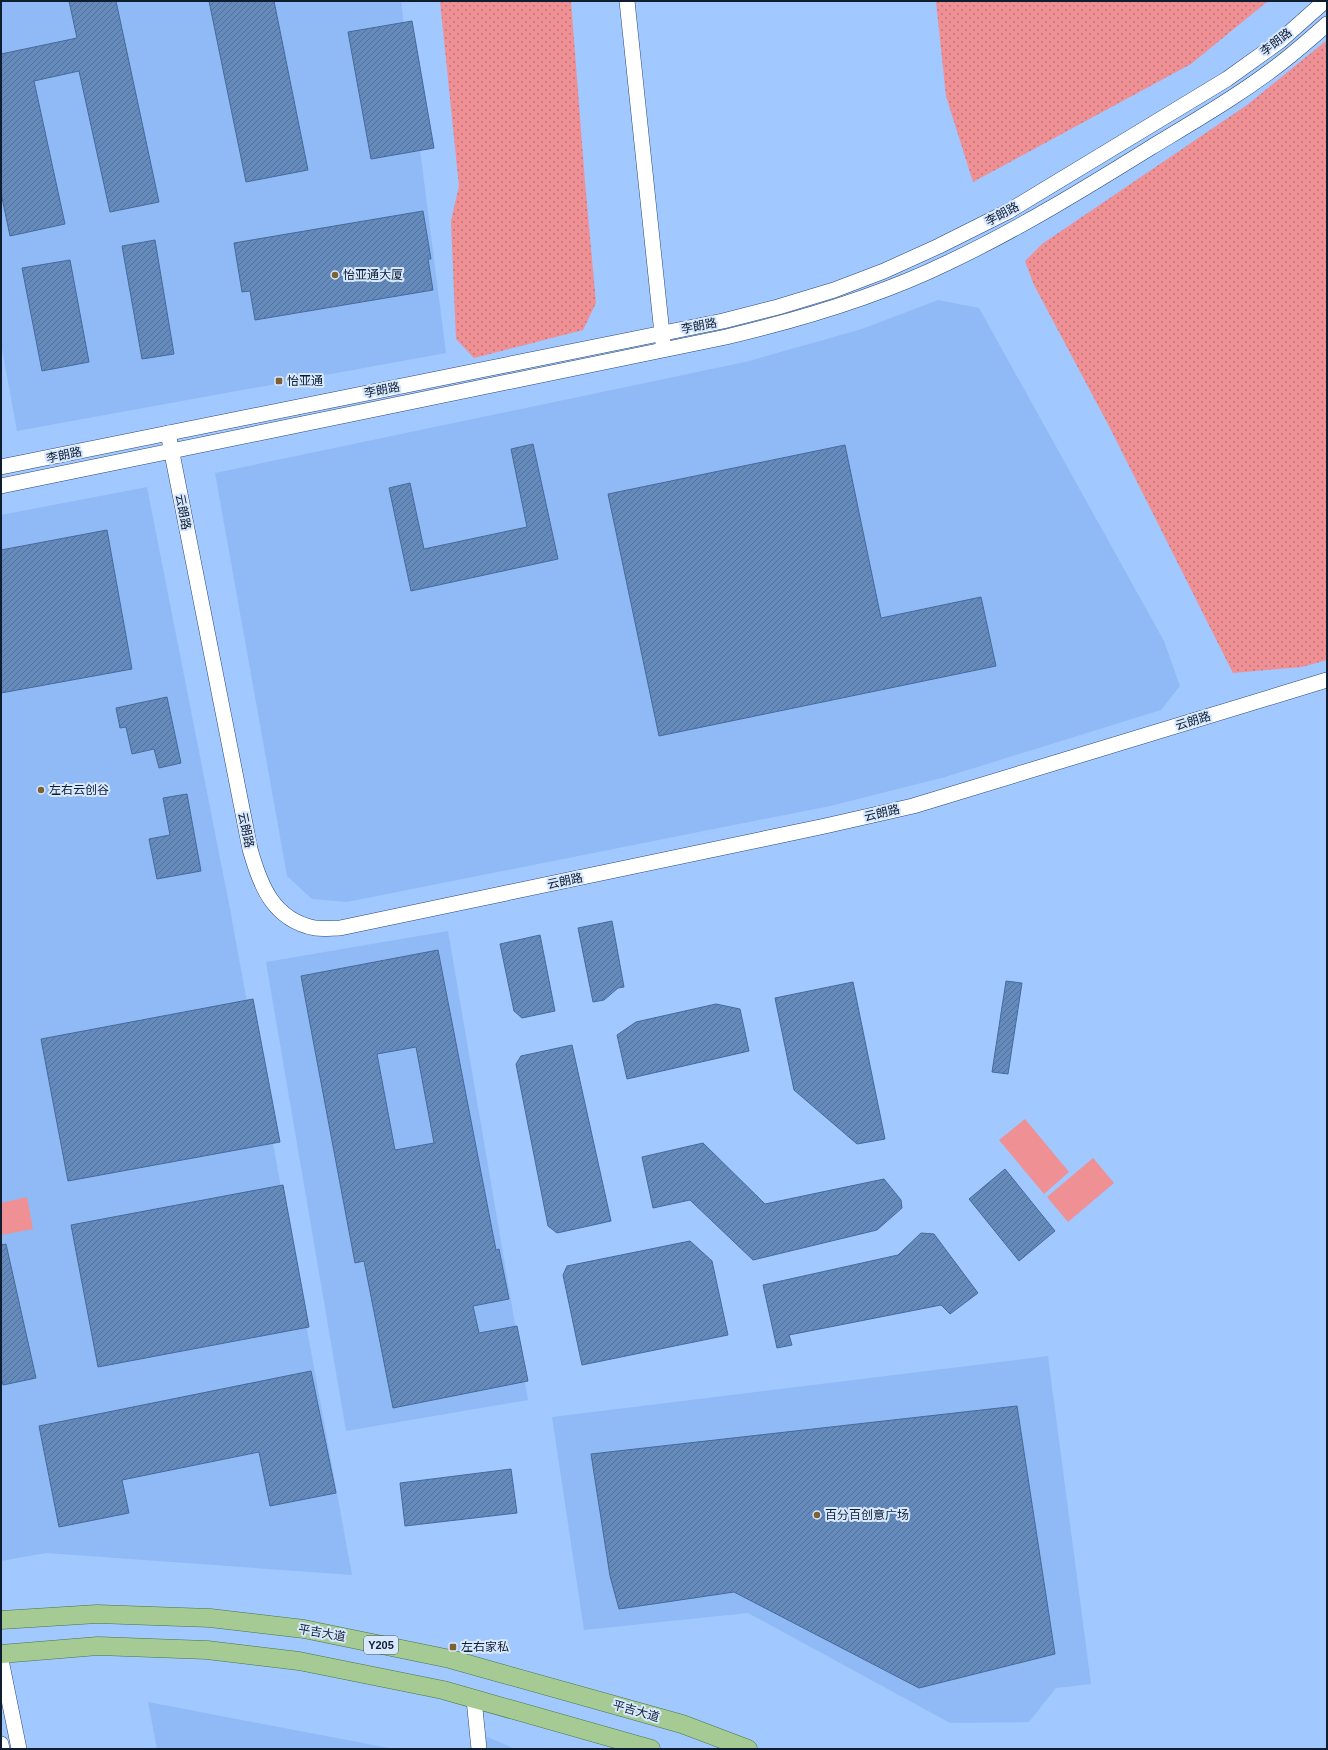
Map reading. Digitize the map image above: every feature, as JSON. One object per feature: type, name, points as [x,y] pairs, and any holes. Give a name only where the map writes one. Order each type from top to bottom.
[{"type":"main road","name":"平吉大道","points":[[1,1620],[105,1614],[210,1618],[304,1630],[450,1659],[682,1724],[748,1749]]},
{"type":"main road","points":[[1,1654],[98,1646],[207,1650],[300,1661],[443,1690],[651,1749]]},
{"type":"street","points":[[627,1],[664,350]]},
{"type":"street","name":"李朗路","points":[[1,467],[723,321],[772,309],[834,290],[891,268],[1003,215],[1226,79],[1280,41],[1325,1]]},
{"type":"street","name":"李朗路","points":[[1,486],[726,338],[796,319],[891,287],[947,264],[1019,226],[1132,160],[1235,95],[1290,56],[1327,24]]},
{"type":"street","name":"云朗路","points":[[168,433],[248,842],[258,878],[272,903],[290,919],[315,928],[340,928],[825,826],[913,806],[1327,680]]},
{"type":"street","points":[[1,1660],[19,1749]]},
{"type":"street","points":[[474,1699],[479,1749]]},
{"type":"street","points":[[1,1744],[2,1749]]},
{"type":"shaded area","points":[[1,1],[401,1],[446,353],[17,431],[1,343]]},
{"type":"shaded area","points":[[440,1],[571,1],[596,303],[583,330],[474,358],[456,339],[451,221],[459,186]]},
{"type":"shaded area","points":[[936,1],[1268,1],[1191,64],[973,182],[946,96]]},
{"type":"shaded area","points":[[1327,40],[1327,660],[1302,667],[1233,673],[1110,428],[1034,285],[1025,261],[1042,244],[1247,105]]},
{"type":"shaded area","points":[[938,300],[979,308],[1164,641],[1180,686],[1161,710],[945,777],[830,806],[347,902],[312,899],[287,876],[215,473],[745,362],[862,329]]},
{"type":"shaded area","points":[[147,487],[230,909],[352,1575],[46,1553],[1,1561],[1,515]]},
{"type":"shaded area","points":[[448,931],[528,1400],[346,1431],[266,962]]},
{"type":"shaded area","points":[[1025,1119],[1069,1172],[1044,1194],[999,1140]]},
{"type":"shaded area","points":[[1093,1158],[1114,1183],[1068,1222],[1047,1197]]},
{"type":"shaded area","points":[[27,1197],[33,1229],[1,1235],[1,1203]]},
{"type":"shaded area","name":"百分百创意广场","points":[[1048,1356],[1091,1684],[1056,1688],[1029,1722],[950,1723],[748,1613],[584,1630],[552,1417]]},
{"type":"shaded area","points":[[148,1702],[394,1749],[157,1749]]},
{"type":"shaded area","points":[[485,1736],[515,1749],[486,1749]]},
{"type":"building","points":[[69,1],[116,1],[159,202],[110,212],[79,71],[34,81],[65,224],[10,236],[1,193],[1,54],[77,38]]},
{"type":"building","points":[[209,1],[274,1],[308,170],[246,182]]},
{"type":"building","points":[[412,21],[434,148],[371,159],[348,32]]},
{"type":"building","name":"怡亚通大厦","points":[[423,211],[431,259],[428,259],[433,290],[255,320],[250,291],[242,292],[234,243]]},
{"type":"building","points":[[155,240],[174,354],[142,359],[122,246]]},
{"type":"building","points":[[70,260],[89,362],[42,371],[22,268]]},
{"type":"building","points":[[533,444],[558,559],[411,591],[389,488],[410,483],[424,549],[527,527],[511,449]]},
{"type":"building","points":[[845,445],[881,618],[981,597],[996,666],[659,736],[608,494]]},
{"type":"building","points":[[107,530],[132,669],[1,693],[1,550]]},
{"type":"building","points":[[167,697],[181,763],[159,768],[154,749],[132,754],[126,727],[120,728],[116,708]]},
{"type":"building","points":[[187,794],[201,871],[157,879],[149,839],[170,835],[163,798]]},
{"type":"building","points":[[612,921],[624,987],[618,988],[604,1000],[593,1002],[578,928]]},
{"type":"building","points":[[540,935],[555,1011],[522,1018],[514,1011],[500,944]]},
{"type":"building","points":[[438,950],[496,1250],[499,1249],[509,1299],[473,1306],[479,1333],[517,1326],[528,1381],[393,1408],[364,1261],[355,1263],[301,976]],"holes":[[[416,1047],[434,1143],[395,1150],[377,1054]]]},
{"type":"building","points":[[1006,981],[1022,983],[1008,1074],[992,1072]]},
{"type":"building","points":[[853,982],[885,1139],[857,1144],[794,1090],[775,998]]},
{"type":"building","points":[[253,999],[280,1142],[68,1181],[41,1039]]},
{"type":"building","points":[[716,1004],[740,1009],[749,1051],[627,1079],[617,1035],[636,1022]]},
{"type":"building","points":[[572,1045],[611,1221],[557,1233],[548,1226],[516,1064],[521,1056]]},
{"type":"building","points":[[703,1143],[765,1204],[884,1179],[901,1200],[902,1208],[877,1230],[753,1260],[690,1200],[653,1208],[642,1157]]},
{"type":"building","points":[[1005,1169],[1055,1231],[1019,1261],[969,1199]]},
{"type":"building","points":[[283,1185],[309,1327],[98,1367],[71,1225]]},
{"type":"building","points":[[921,1233],[934,1234],[978,1293],[950,1314],[941,1305],[789,1335],[792,1345],[777,1348],[763,1285],[898,1255]]},
{"type":"building","points":[[690,1241],[712,1261],[728,1335],[582,1365],[563,1275],[567,1266]]},
{"type":"building","points":[[6,1244],[36,1378],[3,1385],[1,1377],[1,1245]]},
{"type":"building","points":[[311,1371],[336,1493],[270,1506],[259,1452],[122,1480],[129,1513],[59,1527],[39,1426]]},
{"type":"building","name":"百分百创意广场","points":[[1017,1406],[1055,1654],[919,1688],[734,1592],[619,1609],[610,1576],[591,1454]]},
{"type":"building","points":[[511,1469],[517,1513],[405,1526],[400,1483]]},
{"type":"place","name":"怡亚通大厦","points":[[335,275]]},
{"type":"place","name":"怡亚通","points":[[279,381]]},
{"type":"place","name":"左右云创谷","points":[[41,790]]},
{"type":"place","name":"百分百创意广场","points":[[817,1515]]},
{"type":"place","name":"左右家私","points":[[453,1647]]}]
